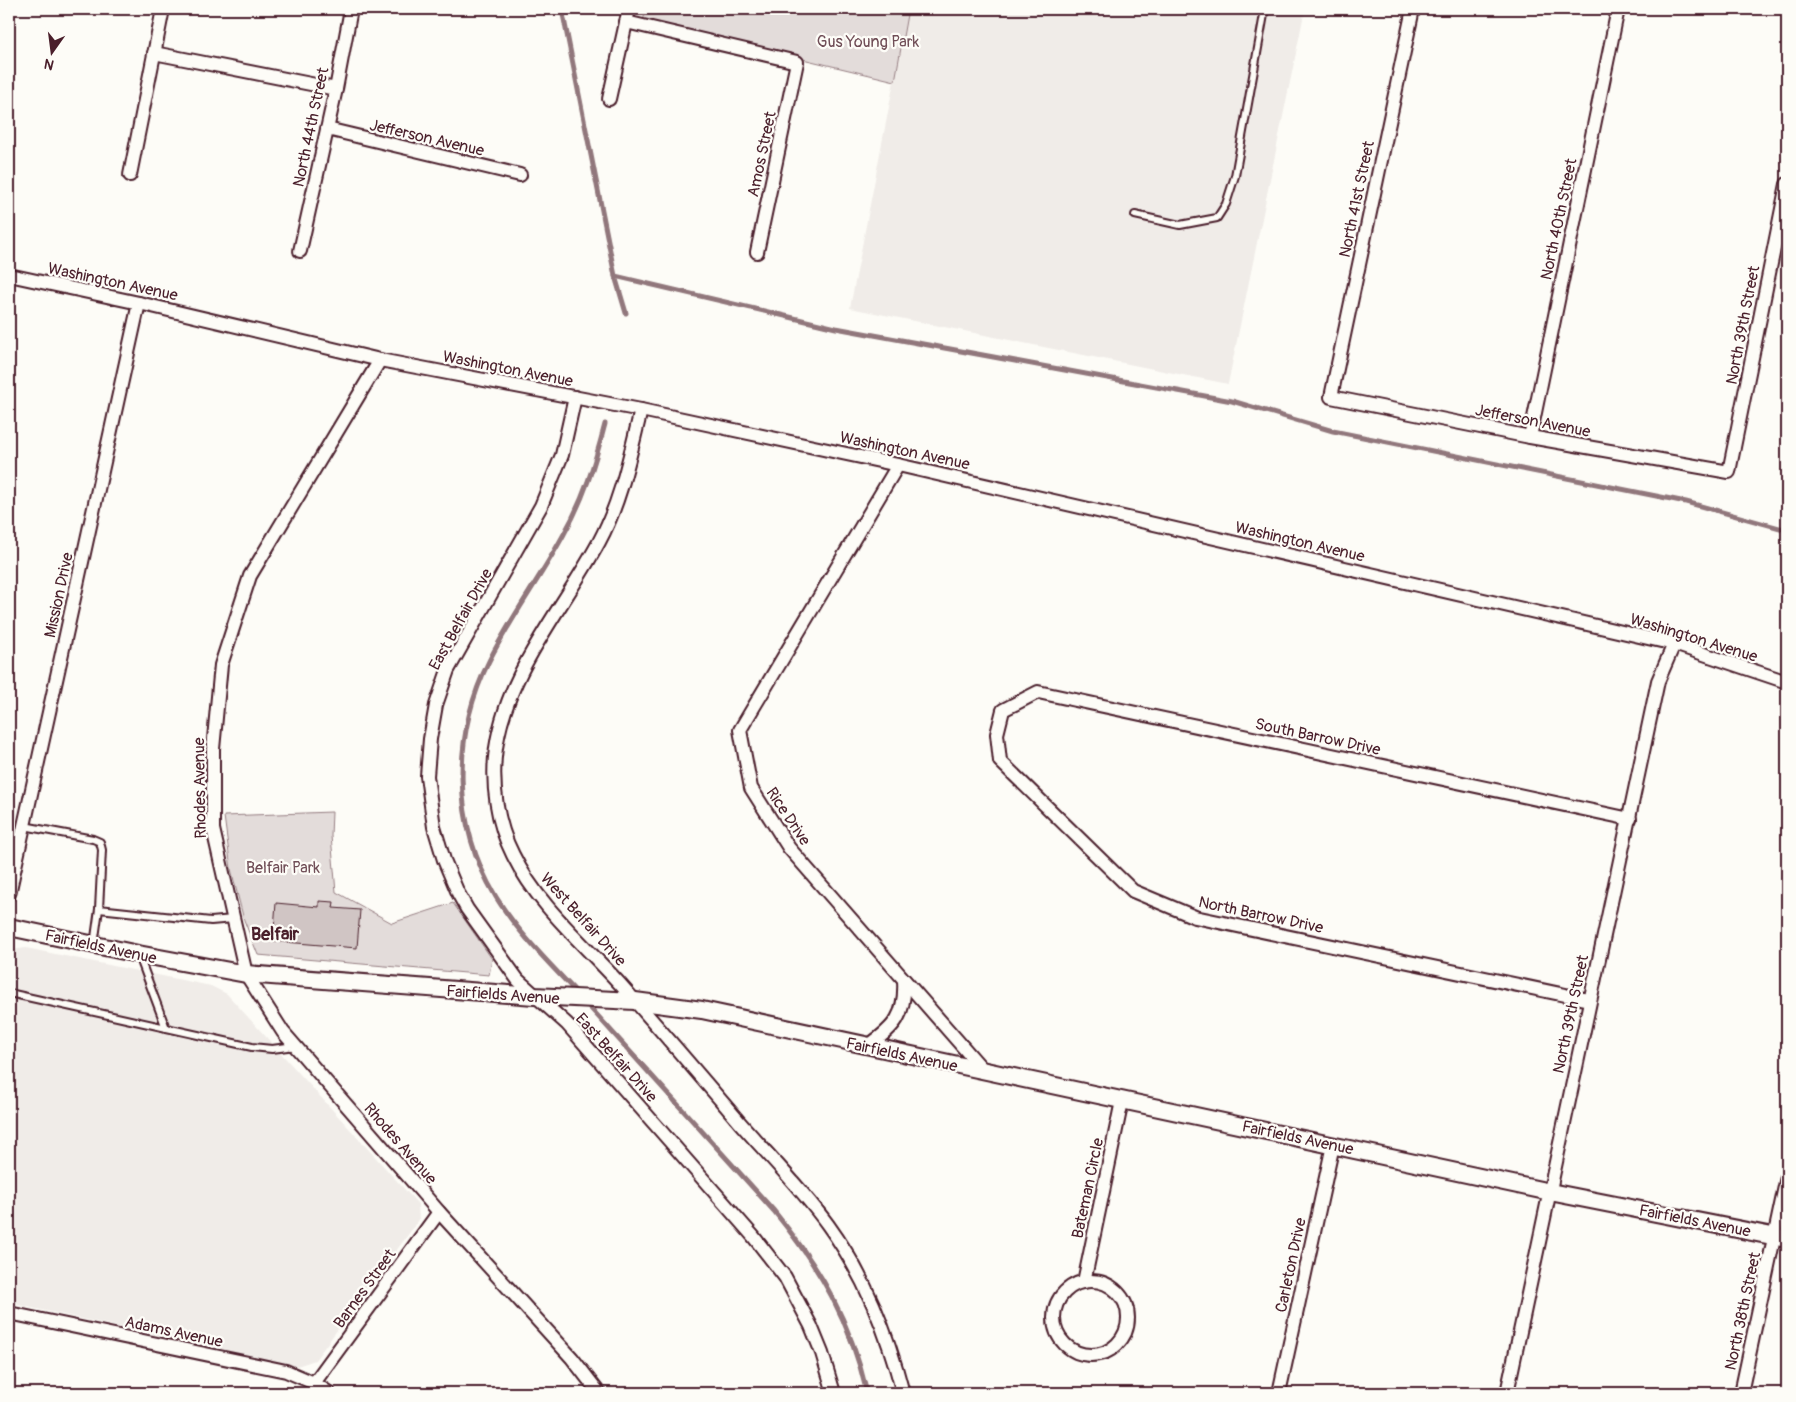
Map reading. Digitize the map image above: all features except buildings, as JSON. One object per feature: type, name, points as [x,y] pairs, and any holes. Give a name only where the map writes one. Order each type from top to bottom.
[{"type":"street","points":[[130,175],[164,9]]},
{"type":"street","name":"North 44th Street","points":[[300,252],[336,89],[351,9]]},
{"type":"street","points":[[609,99],[629,9]]},
{"type":"street","name":"North 41st Street","points":[[1331,397],[1413,9]]},
{"type":"street","name":"North 40th Street","points":[[1530,436],[1618,9]]},
{"type":"street","name":"Amos Street","points":[[626,22],[797,62],[757,252]]},
{"type":"street","points":[[154,53],[336,89]]},
{"type":"street","name":"Jefferson Avenue","points":[[327,130],[520,175]]},
{"type":"street","name":"North 39th Street","points":[[1729,472],[1787,184]]},
{"type":"street","name":"Washington Avenue","points":[[9,275],[380,360],[641,410],[898,465],[1674,644],[1787,682]]},
{"type":"street","name":"Mission Drive","points":[[9,894],[139,304]]},
{"type":"street","name":"Rhodes Avenue","points":[[380,360],[250,576],[221,665],[212,750],[213,830],[246,974],[283,1032],[439,1212],[572,1358],[599,1393]]},
{"type":"street","name":"East Belfair Drive","points":[[575,397],[562,455],[541,506],[448,670],[436,705],[430,740],[427,776],[434,827],[444,860],[458,893],[518,980],[567,1024],[769,1255],[796,1296],[811,1326],[822,1353],[834,1393]]},
{"type":"street","name":"Jefferson Avenue","points":[[1331,397],[1729,472]]},
{"type":"street","name":"West Belfair Drive","points":[[641,410],[624,480],[612,514],[599,542],[528,660],[502,719],[496,749],[494,781],[503,833],[513,856],[535,891],[635,1002],[810,1203],[842,1246],[856,1268],[875,1307],[887,1337],[902,1393]]},
{"type":"street","name":"Rice Drive","points":[[898,465],[740,730],[751,788],[789,848],[984,1071]]},
{"type":"street","name":"North 39th Street","points":[[1507,1393],[1658,681],[1674,644]]},
{"type":"street","name":"South Barrow Drive","points":[[1003,710],[1038,692],[1630,819]]},
{"type":"street","name":"North Barrow Drive","points":[[1003,710],[997,734],[1000,761],[1133,892],[1195,918],[1590,1000]]},
{"type":"street","name":"Fairfields Avenue","points":[[9,927],[246,974],[556,998],[619,1000],[702,1010],[1122,1101],[1334,1144],[1550,1192],[1781,1237]]},
{"type":"street","points":[[868,1046],[886,1033],[894,1023],[903,1003],[905,994],[904,980]]},
{"type":"street","name":"Bateman Circle","points":[[1084,1282],[1122,1101]]},
{"type":"street","name":"Carleton Drive","points":[[1278,1393],[1334,1144]]},
{"type":"street","name":"North 38th Street","points":[[1741,1393],[1781,1237],[1787,1176]]},
{"type":"street","name":"Barnes Street","points":[[314,1383],[439,1212]]},
{"type":"street","points":[[1093,1281],[1105,1284],[1116,1290],[1128,1312],[1128,1324],[1124,1336],[1116,1346],[1106,1352],[1094,1355],[1082,1354],[1070,1349],[1056,1331],[1054,1319],[1056,1307],[1061,1296],[1070,1288],[1084,1282],[1093,1281]]},
{"type":"street","name":"Adams Avenue","points":[[9,1313],[286,1371],[314,1383],[329,1393]]},
{"type":"lane","points":[[1135,215],[1180,226],[1217,218],[1226,204],[1235,176],[1265,9]]},
{"type":"lane","points":[[24,826],[100,842],[102,850],[99,909],[94,945]]},
{"type":"lane","points":[[99,909],[211,921],[233,919]]},
{"type":"lane","points":[[138,954],[166,1028]]},
{"type":"lane","points":[[9,993],[252,1047],[272,1049],[295,1046]]},
{"type":"shaded area","points":[[908,9],[1305,9],[1228,384],[850,308]]},
{"type":"shaded area","points":[[26,948],[211,986],[227,994],[418,1204],[419,1220],[315,1360],[297,1366],[9,1303],[9,954],[12,950]]},
{"type":"green space","name":"Gus Young Park","points":[[646,9],[908,9],[895,81],[643,21]]},
{"type":"green space","name":"Belfair Park","points":[[332,812],[331,836],[336,892],[392,923],[453,903],[492,959],[489,975],[258,955],[244,920],[231,869],[224,816]]},
{"type":"waterway","points":[[562,9],[615,276],[626,313]]},
{"type":"waterway","points":[[615,276],[836,328],[1232,401],[1333,431],[1686,502],[1787,530]]},
{"type":"waterway","points":[[579,995],[514,923],[496,897],[482,869],[471,840],[465,810],[462,780],[463,749],[468,719],[489,661],[571,521],[588,480],[605,424]]},
{"type":"waterway","points":[[586,1003],[791,1232],[832,1296],[852,1342],[867,1393]]},
{"type":"district","name":"Belfair","points":[[275,934]]}]
